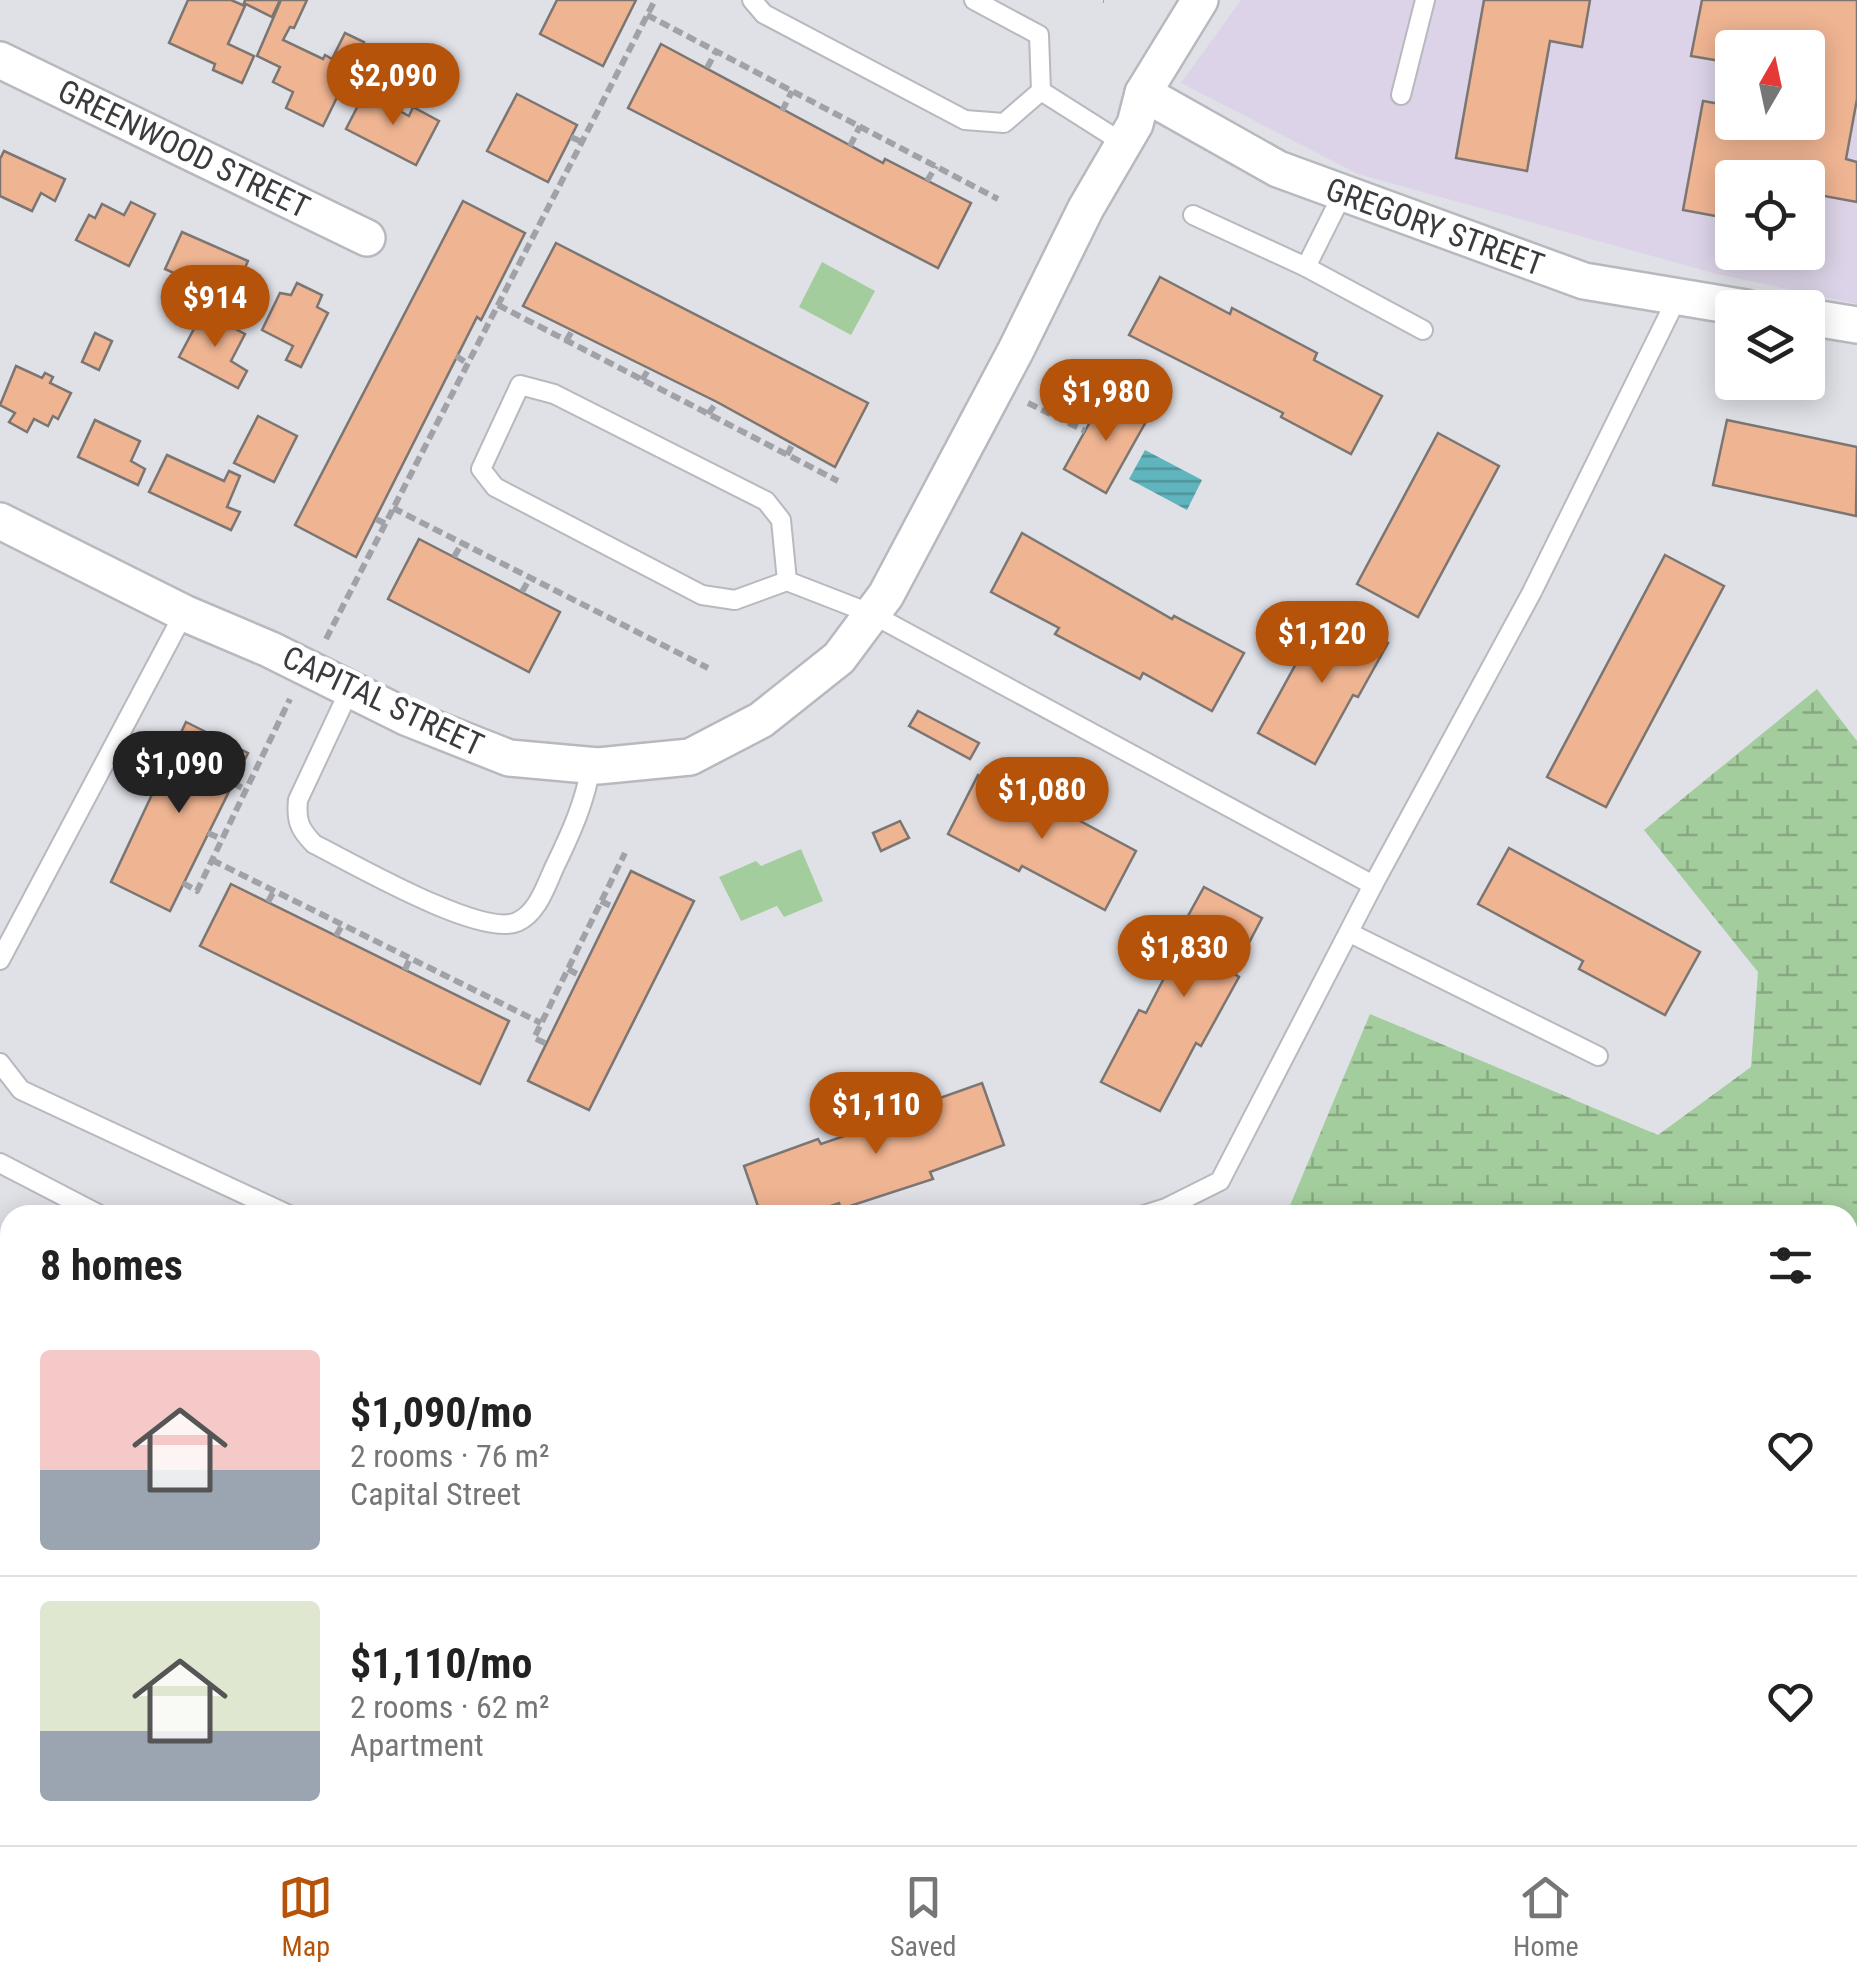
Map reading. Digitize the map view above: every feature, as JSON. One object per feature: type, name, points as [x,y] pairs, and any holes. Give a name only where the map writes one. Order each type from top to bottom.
[{"type":"street","name":"CAPITAL STREET","points":[[3,528],[269,649],[408,718],[508,758],[591,766],[690,757],[761,720],[839,658],[886,594],[1086,208],[1135,124],[1143,93],[1200,0]]},
{"type":"street","name":"GREENWOOD STREET","points":[[0,60],[367,238]]},
{"type":"street","name":"GREGORY STREET","points":[[1143,93],[1278,169],[1343,193],[1584,281],[1715,303]]},
{"type":"street","points":[[1825,321],[1857,326]]},
{"type":"lane","points":[[752,0],[764,14],[964,120],[1004,123],[1041,91]]},
{"type":"lane","points":[[974,0],[1039,35],[1041,91]]},
{"type":"lane","points":[[1401,95],[1425,0]]},
{"type":"lane","points":[[1041,91],[1124,143]]},
{"type":"lane","points":[[1306,268],[1343,193]]},
{"type":"lane","points":[[1193,215],[1306,268],[1423,330]]},
{"type":"lane","points":[[1172,1205],[1220,1181],[1532,592],[1678,296]]},
{"type":"lane","points":[[786,580],[781,520],[766,501],[554,394],[520,385],[480,469],[495,488],[702,595],[735,600],[786,580],[872,614],[1374,885]]},
{"type":"lane","points":[[0,960],[184,613]]},
{"type":"lane","points":[[350,689],[298,800],[296,817],[301,831],[314,844],[480,922],[509,925],[534,908],[574,824],[591,766]]},
{"type":"lane","points":[[1350,933],[1598,1056]]},
{"type":"lane","points":[[0,1063],[21,1090],[268,1205]]},
{"type":"lane","points":[[0,1163],[81,1205]]},
{"type":"path","points":[[322,647],[498,305],[505,283],[655,0]]},
{"type":"path","points":[[648,16],[998,198]]},
{"type":"path","points":[[707,68],[716,51]]},
{"type":"path","points":[[782,110],[792,91]]},
{"type":"path","points":[[850,146],[860,126]]},
{"type":"path","points":[[571,137],[582,142]]},
{"type":"path","points":[[927,181],[936,166]]},
{"type":"path","points":[[498,305],[838,481]]},
{"type":"path","points":[[566,340],[572,331]]},
{"type":"path","points":[[456,356],[468,364]]},
{"type":"path","points":[[642,380],[650,367]]},
{"type":"path","points":[[996,387],[1085,431]]},
{"type":"path","points":[[708,414],[717,402]]},
{"type":"path","points":[[421,433],[429,438]]},
{"type":"path","points":[[787,455],[792,445]]},
{"type":"path","points":[[393,508],[708,668]]},
{"type":"path","points":[[376,519],[386,524]]},
{"type":"path","points":[[454,557],[462,542]]},
{"type":"path","points":[[522,592],[530,578]]},
{"type":"path","points":[[183,884],[197,890],[295,689]]},
{"type":"path","points":[[234,783],[246,790]]},
{"type":"path","points":[[208,833],[222,839]]},
{"type":"path","points":[[546,1044],[534,1038],[625,853]]},
{"type":"path","points":[[212,860],[542,1022]]},
{"type":"path","points":[[268,902],[274,891]]},
{"type":"path","points":[[601,901],[613,907]]},
{"type":"path","points":[[336,936],[342,924]]},
{"type":"path","points":[[405,970],[410,958]]},
{"type":"path","points":[[568,970],[579,975]]},
{"type":"shaded area","points":[[1241,0],[1857,0],[1857,304],[1825,297],[1825,290],[1792,290],[1713,273],[1358,174],[1181,83]]},
{"type":"green space","points":[[822,262],[875,291],[851,335],[799,307]]},
{"type":"green space","points":[[1817,689],[1857,741],[1857,1205],[1290,1205],[1370,1014],[1658,1135],[1751,1067],[1758,972],[1644,830]]},
{"type":"green space","points":[[801,849],[823,901],[784,917],[777,906],[741,921],[719,877],[756,861],[761,866]]},
{"type":"water","points":[[1145,450],[1202,480],[1187,510],[1129,479]]},
{"type":"building","points":[[188,0],[231,0],[245,6],[228,44],[254,56],[242,83],[213,70],[215,64],[169,43]]},
{"type":"building","points":[[280,0],[272,17],[244,3]]},
{"type":"building","points":[[281,0],[307,0],[294,28],[290,27],[283,40],[323,59],[325,55],[332,59],[345,33],[364,42],[323,126],[286,108],[293,92],[273,82],[280,67],[257,56]]},
{"type":"building","points":[[557,0],[636,0],[603,66],[540,34]]},
{"type":"building","points":[[1484,0],[1590,0],[1582,47],[1550,41],[1527,171],[1456,158]]},
{"type":"building","points":[[1702,0],[1857,0],[1857,99],[1846,159],[1857,162],[1857,202],[1825,196],[1825,160],[1715,160],[1715,216],[1683,210],[1703,101],[1715,103],[1715,140],[1825,140],[1825,30],[1715,30],[1715,60],[1691,56]]},
{"type":"building","points":[[661,44],[883,163],[885,159],[971,203],[938,268],[628,108]]},
{"type":"building","points":[[365,92],[409,116],[413,107],[439,121],[416,165],[346,129]]},
{"type":"building","points":[[517,94],[577,125],[548,182],[487,151]]},
{"type":"building","points":[[4,151],[65,179],[55,201],[41,193],[32,211],[0,196],[0,159]]},
{"type":"building","points":[[463,201],[525,233],[481,320],[477,317],[356,557],[295,525]]},
{"type":"building","points":[[131,202],[155,214],[129,266],[76,240],[89,215],[95,218],[102,204],[124,215]]},
{"type":"building","points":[[182,232],[248,261],[238,284],[229,280],[222,295],[205,286],[199,299],[186,293],[192,281],[165,269]]},
{"type":"building","points":[[556,243],[868,403],[835,467],[717,402],[523,306]]},
{"type":"building","points":[[1160,277],[1230,314],[1232,308],[1317,353],[1314,360],[1382,396],[1351,454],[1281,417],[1283,413],[1129,335]]},
{"type":"building","points":[[297,283],[322,295],[317,307],[328,313],[301,367],[286,360],[293,346],[262,330],[280,293],[291,295]]},
{"type":"building","points":[[203,312],[245,334],[231,361],[247,371],[238,388],[179,357]]},
{"type":"building","points":[[95,333],[112,341],[99,370],[82,362]]},
{"type":"building","points":[[16,366],[42,378],[45,373],[53,377],[50,383],[71,393],[58,419],[53,416],[48,426],[34,419],[27,432],[9,422],[15,413],[0,405]]},
{"type":"building","points":[[1105,395],[1148,418],[1106,493],[1064,469]]},
{"type":"building","points":[[258,416],[297,436],[274,482],[234,463]]},
{"type":"building","points":[[95,420],[140,441],[131,461],[145,469],[138,485],[78,457]]},
{"type":"building","points":[[1727,420],[1857,447],[1856,516],[1713,485]]},
{"type":"building","points":[[1438,433],[1499,466],[1418,617],[1357,584]]},
{"type":"building","points":[[167,455],[224,481],[229,471],[240,476],[227,507],[240,512],[231,530],[149,492]]},
{"type":"building","points":[[1022,533],[1172,619],[1174,616],[1244,653],[1212,711],[1143,673],[1140,679],[1055,634],[1059,628],[991,592]]},
{"type":"building","points":[[419,539],[560,612],[529,672],[388,599]]},
{"type":"building","points":[[1665,555],[1724,586],[1606,807],[1547,777]]},
{"type":"building","points":[[1326,609],[1388,643],[1358,697],[1353,695],[1315,764],[1258,733]]},
{"type":"building","points":[[918,711],[979,743],[970,759],[909,726]]},
{"type":"building","points":[[186,722],[248,753],[170,911],[111,882]]},
{"type":"building","points":[[978,775],[1049,812],[1052,806],[1136,851],[1105,910],[1022,866],[1019,871],[948,834]]},
{"type":"building","points":[[900,821],[909,838],[881,851],[873,833]]},
{"type":"building","points":[[1509,848],[1700,952],[1665,1015],[1579,969],[1583,961],[1478,904]]},
{"type":"building","points":[[631,871],[694,901],[589,1110],[528,1081]]},
{"type":"building","points":[[231,884],[509,1021],[480,1084],[200,946]]},
{"type":"building","points":[[1204,887],[1262,918],[1233,973],[1239,977],[1201,1046],[1196,1043],[1160,1111],[1101,1082],[1139,1010],[1146,1013],[1180,947],[1173,943]]},
{"type":"building","points":[[982,1083],[1004,1145],[930,1172],[933,1179],[853,1205],[758,1205],[744,1166],[818,1139],[821,1144],[908,1114],[906,1110]]}]
